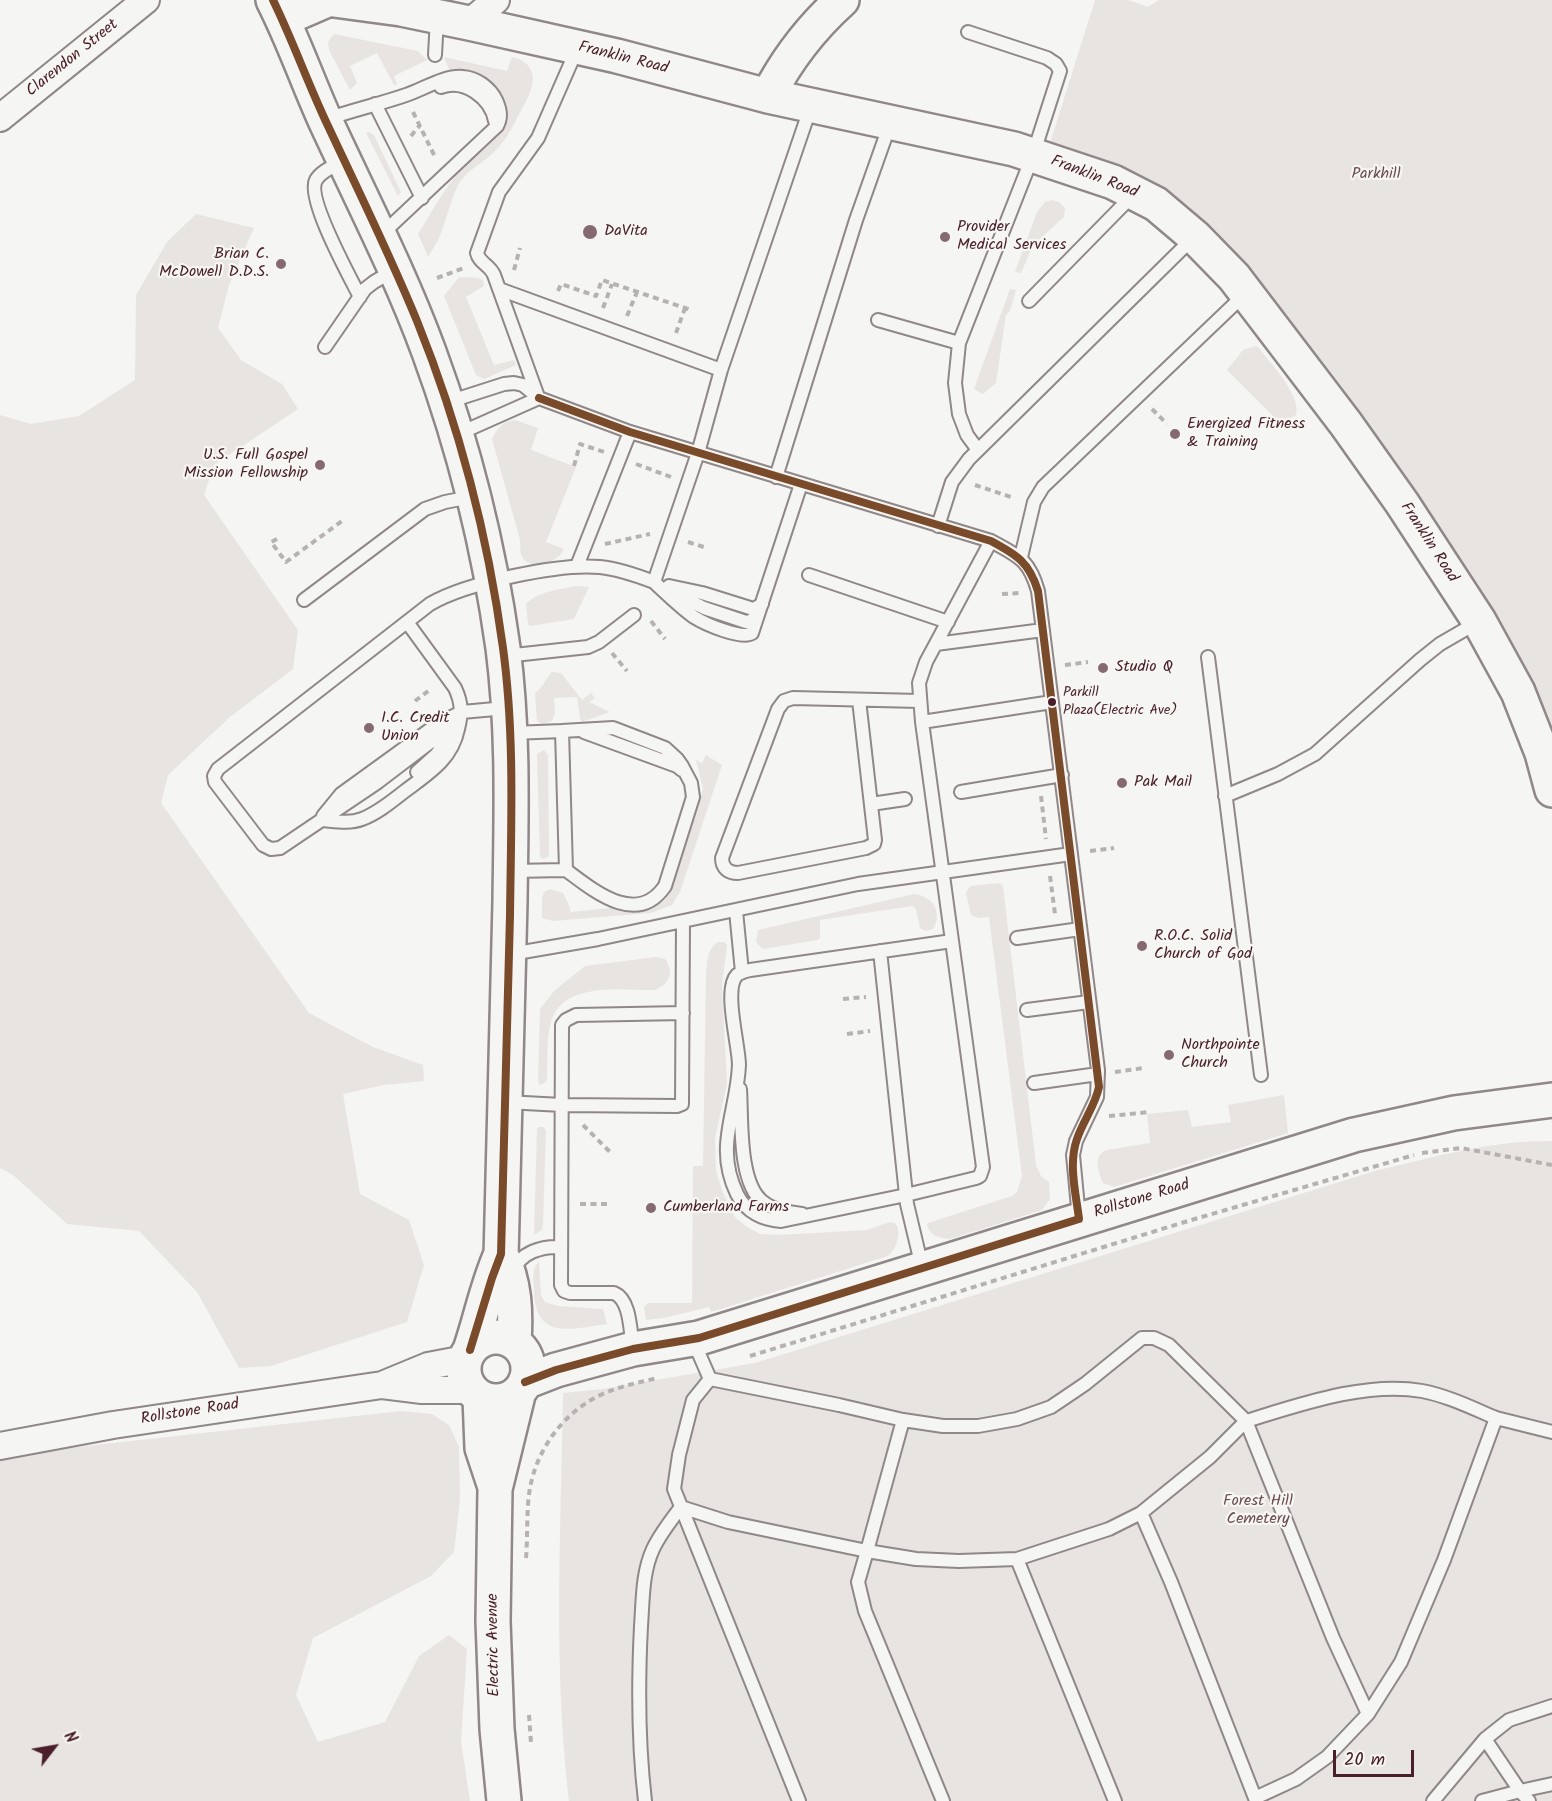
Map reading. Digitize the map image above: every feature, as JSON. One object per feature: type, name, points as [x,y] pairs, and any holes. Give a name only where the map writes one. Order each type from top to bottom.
[{"type":"main road","points":[[278,10],[327,0]]},
{"type":"main road","name":"Franklin Road","points":[[334,0],[402,9],[469,23],[768,96],[891,121],[1033,155],[1104,178],[1156,204],[1195,237],[1246,292],[1347,424],[1402,503],[1479,621],[1518,692],[1542,753],[1552,790]]},
{"type":"main road","points":[[768,96],[780,72],[820,19],[842,0]]},
{"type":"main road","name":"Electric Avenue","points":[[278,10],[325,119],[380,236],[428,350],[457,435],[473,497],[492,581],[504,656],[509,721],[510,871],[505,1102],[506,1267],[516,1313],[517,1345],[528,1364],[495,1489],[493,1621],[497,1729],[504,1801]]},
{"type":"main road","name":"Rollstone Road","points":[[633,1349],[556,1370],[522,1386],[511,1397],[501,1401],[490,1401],[472,1374],[477,1343],[495,1336],[505,1338],[517,1345],[578,1345],[633,1349],[703,1362],[922,1269],[1079,1219],[1354,1135],[1454,1113],[1552,1100]]},
{"type":"main road","name":"Electric Avenue","points":[[495,1489],[482,1448],[472,1374],[488,1282],[506,1267]]},
{"type":"street","name":"Clarendon Street","points":[[0,118],[146,0]]},
{"type":"street","points":[[469,23],[496,0]]},
{"type":"street","name":"Rollstone Road","points":[[0,1446],[113,1425],[382,1384],[428,1366],[472,1374]]},
{"type":"lane","points":[[435,55],[437,17]]},
{"type":"lane","points":[[968,32],[1047,58],[1056,64],[1060,71],[1033,155],[959,343],[955,383],[959,414],[967,435],[978,450]]},
{"type":"lane","points":[[539,398],[492,271],[480,261],[477,253],[500,192],[538,138],[578,48]]},
{"type":"lane","points":[[325,119],[375,104],[408,100],[453,77],[478,81],[491,92],[500,111],[500,121],[494,130],[380,236]]},
{"type":"lane","points":[[375,104],[422,198]]},
{"type":"lane","points":[[654,582],[698,453],[721,370],[812,105]]},
{"type":"lane","points":[[776,477],[856,220],[891,121]]},
{"type":"lane","points":[[344,160],[320,176],[316,180],[314,190],[324,222],[360,297]]},
{"type":"lane","points":[[1029,302],[1135,193]]},
{"type":"lane","points":[[938,526],[952,482],[978,450],[1195,237]]},
{"type":"lane","points":[[324,347],[360,297],[374,282],[394,270]]},
{"type":"lane","points":[[499,289],[721,370]]},
{"type":"lane","points":[[1021,557],[1034,502],[1043,487],[1246,292]]},
{"type":"lane","points":[[878,320],[959,343]]},
{"type":"lane","points":[[446,403],[480,391],[514,383],[530,388],[539,398],[630,432],[991,541],[1021,557],[1033,574],[1038,591],[1098,1074],[1097,1097],[1076,1141],[1074,1155],[1079,1219]]},
{"type":"lane","points":[[457,435],[539,398]]},
{"type":"lane","points":[[577,566],[630,432]]},
{"type":"lane","points":[[654,582],[694,616],[740,636],[752,633],[801,484]]},
{"type":"lane","points":[[304,600],[425,509],[445,502],[473,497]]},
{"type":"lane","points":[[739,1064],[726,1149],[730,1177],[735,1190],[746,1208],[757,1215],[781,1221],[976,1178],[982,1172],[922,722],[919,683],[936,644],[991,541]]},
{"type":"lane","points":[[510,871],[566,870],[602,896],[622,903],[637,904],[649,901],[665,886],[693,797],[691,783],[678,759],[665,748],[620,729],[562,731],[462,712],[427,730],[349,788],[333,803],[321,820],[286,845],[276,849],[267,848],[215,782],[215,772],[407,622],[443,597],[492,581],[577,566],[622,570],[654,582],[698,591],[750,609],[760,608]]},
{"type":"lane","points":[[809,575],[948,622]]},
{"type":"lane","points":[[504,656],[588,647],[599,642],[634,615]]},
{"type":"lane","points":[[1225,795],[1278,774],[1315,754],[1420,660],[1440,644],[1479,621]]},
{"type":"lane","points":[[321,820],[348,815],[369,807],[425,766],[442,747],[462,712],[462,705],[455,688],[407,622]]},
{"type":"lane","points":[[936,644],[1043,630]]},
{"type":"lane","points":[[1208,657],[1260,1075]]},
{"type":"lane","points":[[859,700],[876,840],[874,844],[738,873],[728,872],[722,863],[722,858],[780,705],[784,701],[793,698],[920,701]]},
{"type":"lane","points":[[922,722],[1052,702]]},
{"type":"lane","points":[[562,731],[566,870]]},
{"type":"lane","points":[[961,792],[1062,775]]},
{"type":"lane","points":[[872,804],[905,799]]},
{"type":"lane","points":[[509,954],[683,922],[858,884],[1071,854]]},
{"type":"lane","points":[[736,911],[742,972]]},
{"type":"lane","points":[[505,1102],[562,1105],[677,1106],[682,1104],[683,922]]},
{"type":"lane","points":[[1017,938],[1080,929]]},
{"type":"lane","points":[[807,1215],[771,1207],[756,1195],[750,1185],[745,1162],[732,991],[737,975],[742,972],[952,940]]},
{"type":"lane","points":[[880,951],[906,1195],[922,1269]]},
{"type":"lane","points":[[1027,1010],[1089,1002]]},
{"type":"lane","points":[[633,1349],[626,1303],[620,1295],[570,1293],[562,1289],[562,1025],[576,1015],[683,1013]]},
{"type":"lane","points":[[1034,1083],[1098,1074]]},
{"type":"lane","points":[[506,1267],[514,1267],[524,1256],[541,1247],[561,1247]]},
{"type":"lane","points":[[799,1801],[674,1489],[679,1455],[703,1362],[839,1405],[903,1420],[943,1426],[978,1426],[1017,1419],[1051,1407],[1085,1384],[1142,1338],[1154,1338],[1169,1345],[1246,1421],[1333,1638],[1368,1714]]},
{"type":"lane","points":[[681,1507],[728,1522],[916,1559],[959,1561],[1017,1559],[1109,1529],[1141,1513],[1210,1457],[1246,1421],[1312,1401],[1376,1389],[1420,1391],[1449,1398],[1496,1418],[1552,1432]]},
{"type":"lane","points":[[1141,1513],[1171,1582],[1252,1799],[1296,1779],[1327,1757],[1368,1714],[1401,1662],[1444,1560],[1496,1418]]},
{"type":"lane","points":[[903,1420],[858,1582],[865,1611],[943,1801]]},
{"type":"lane","points":[[645,1801],[638,1684],[644,1580],[652,1551],[663,1531],[681,1507]]},
{"type":"lane","points":[[1017,1559],[1115,1801]]},
{"type":"lane","points":[[1432,1801],[1485,1739],[1509,1720],[1552,1706]]},
{"type":"lane","points":[[1485,1739],[1529,1801]]},
{"type":"lane","points":[[1482,1801],[1552,1784]]},
{"type":"path","points":[[408,100],[444,176]]},
{"type":"path","points":[[437,278],[480,261]]},
{"type":"path","points":[[551,308],[561,284],[596,296],[602,280],[691,310]]},
{"type":"path","points":[[621,333],[637,292]]},
{"type":"path","points":[[669,351],[685,308]]},
{"type":"path","points":[[574,466],[580,444],[688,483]]},
{"type":"path","points":[[974,484],[1014,498]]},
{"type":"path","points":[[277,539],[271,542],[286,562],[342,521]]},
{"type":"path","points":[[584,549],[672,530]]},
{"type":"path","points":[[843,999],[868,997],[861,954]]},
{"type":"path","points":[[1098,1074],[1144,1068]]},
{"type":"path","points":[[562,1105],[612,1154]]},
{"type":"path","points":[[1086,1119],[1150,1112]]},
{"type":"path","points":[[526,1559],[530,1488],[538,1462],[552,1436],[581,1408],[602,1394],[703,1362],[805,1340],[1199,1218],[1420,1153],[1461,1148],[1552,1165]]},
{"type":"path","points":[[561,1203],[610,1204]]},
{"type":"path","points":[[529,1712],[531,1746]]},
{"type":"green space","name":"Parkhill","points":[[1095,0],[1128,0],[1148,7],[1159,0],[1552,0],[1552,790],[1518,692],[1195,237],[1045,159]]},
{"type":"green space","points":[[334,34],[418,51],[427,60],[394,76],[397,84],[394,85],[377,53],[350,66],[357,83],[350,90],[329,50],[328,42]]},
{"type":"green space","points":[[444,57],[507,71],[512,57],[523,61],[529,67],[533,82],[527,100],[505,139],[458,185],[440,236],[428,257],[418,234],[453,179],[500,132],[505,116],[451,74]]},
{"type":"green space","points":[[366,133],[374,135],[401,192],[398,196]]},
{"type":"green space","points":[[1052,200],[1059,202],[1065,208],[1064,217],[1033,245],[1021,273],[1015,272],[1037,212],[1045,202]]},
{"type":"green space","points":[[196,214],[254,228],[229,285],[218,328],[241,360],[282,384],[298,409],[214,465],[204,495],[298,630],[293,669],[230,717],[168,775],[161,803],[309,1013],[373,1047],[423,1065],[424,1081],[384,1085],[343,1094],[360,1194],[409,1220],[424,1265],[407,1322],[271,1366],[239,1368],[197,1292],[139,1231],[67,1224],[13,1175],[0,1168],[0,415],[31,424],[79,416],[135,380],[136,295],[167,242]]},
{"type":"green space","points":[[459,277],[483,280],[484,286],[466,297],[494,365],[514,360],[516,365],[484,379],[476,375],[444,296]]},
{"type":"green space","points":[[1010,289],[1016,290],[1010,311],[1006,315],[996,383],[983,394],[974,389]]},
{"type":"green space","points":[[1256,346],[1290,389],[1297,407],[1296,415],[1291,418],[1276,419],[1227,370],[1243,350]]},
{"type":"green space","points":[[515,420],[538,428],[531,450],[576,467],[546,542],[564,549],[556,558],[543,564],[530,563],[524,560],[521,554],[520,540],[492,439],[501,426]]},
{"type":"green space","points":[[576,586],[589,587],[574,619],[530,626],[528,624],[526,604],[536,596]]},
{"type":"green space","points":[[552,672],[561,673],[582,700],[591,693],[595,698],[589,702],[610,712],[582,722],[577,697],[554,698],[555,713],[552,721],[543,724],[537,721],[535,693]]},
{"type":"green space","points":[[544,750],[548,755],[549,853],[548,857],[543,859],[540,857],[537,754]]},
{"type":"green space","points":[[706,755],[722,765],[680,892],[672,905],[651,913],[553,921],[542,918],[542,898],[544,892],[550,889],[563,893],[571,912],[659,903],[665,900],[670,892],[703,789],[696,760],[702,763]]},
{"type":"green space","points":[[1000,883],[1003,886],[1036,1165],[1041,1176],[1049,1182],[1050,1199],[1042,1210],[946,1239],[933,1234],[928,1229],[928,1223],[1012,1196],[1017,1192],[1022,1176],[989,917],[979,918],[971,915],[966,893],[970,886]]},
{"type":"green space","points":[[914,894],[931,901],[934,906],[937,917],[933,929],[926,931],[920,928],[916,909],[912,906],[820,920],[820,938],[817,940],[763,949],[756,942],[758,930]]},
{"type":"green space","points":[[724,942],[727,945],[722,986],[727,1084],[715,1138],[716,1171],[723,1193],[735,1217],[760,1234],[778,1235],[867,1230],[890,1222],[896,1224],[898,1237],[896,1245],[888,1256],[711,1312],[709,1307],[646,1320],[644,1307],[648,1303],[692,1303],[693,1166],[703,1166],[707,961],[714,945]]},
{"type":"green space","points":[[656,957],[665,959],[670,969],[667,982],[659,988],[654,990],[610,989],[580,994],[567,1000],[557,1009],[549,1029],[547,1078],[546,1082],[540,1085],[538,1083],[540,1009],[554,991],[585,966]]},
{"type":"green space","points":[[1284,1095],[1288,1133],[1114,1187],[1103,1183],[1098,1164],[1102,1153],[1107,1150],[1150,1143],[1147,1114],[1188,1110],[1192,1127],[1231,1122],[1228,1105]]},
{"type":"green space","points":[[539,1127],[546,1130],[543,1223],[542,1230],[534,1235],[537,1129]]},
{"type":"green space","name":"Forest Hill Cemetery","points":[[1552,1141],[1552,1801],[569,1801],[561,1699],[560,1648],[563,1393],[603,1389],[755,1363],[1378,1170],[1486,1146]]},
{"type":"green space","points":[[539,1262],[541,1295],[545,1302],[558,1306],[603,1309],[607,1324],[568,1329],[557,1328],[540,1317],[534,1289],[535,1267]]},
{"type":"green space","points":[[401,1411],[432,1414],[449,1425],[459,1447],[460,1499],[454,1552],[431,1576],[313,1638],[296,1695],[318,1742],[385,1722],[419,1656],[449,1635],[467,1649],[461,1741],[470,1801],[0,1801],[0,1461],[32,1452]]},
{"type":"transit line","points":[[273,0],[396,272],[432,360],[470,482],[497,606],[507,681],[511,748],[507,1042],[501,1254],[470,1350]]},
{"type":"transit line","points":[[525,1382],[556,1370],[633,1349],[699,1338],[1079,1219],[1074,1179],[1074,1149],[1099,1087],[1038,591],[1026,566],[1015,555],[991,541],[630,432],[539,398]]},
{"type":"place","name":"DaVita","points":[[590,232]]},
{"type":"place","name":"Provider Medical Services","points":[[945,237]]},
{"type":"place","name":"Brian C. McDowell D.D.S.","points":[[281,264]]},
{"type":"place","name":"Energized Fitness & Training","points":[[1175,434]]},
{"type":"place","name":"U.S. Full Gospel Mission Fellowship","points":[[320,465]]},
{"type":"place","name":"Studio Q","points":[[1103,668]]},
{"type":"place","name":"Parkill Plaza(Electric Ave)","points":[[1052,702]]},
{"type":"place","name":"I.C. Credit Union","points":[[369,728]]},
{"type":"place","name":"Pak Mail","points":[[1122,783]]},
{"type":"place","name":"R.O.C. Solid Church of God","points":[[1142,946]]},
{"type":"place","name":"Northpointe Church","points":[[1169,1055]]},
{"type":"place","name":"Cumberland Farms","points":[[651,1208]]}]
